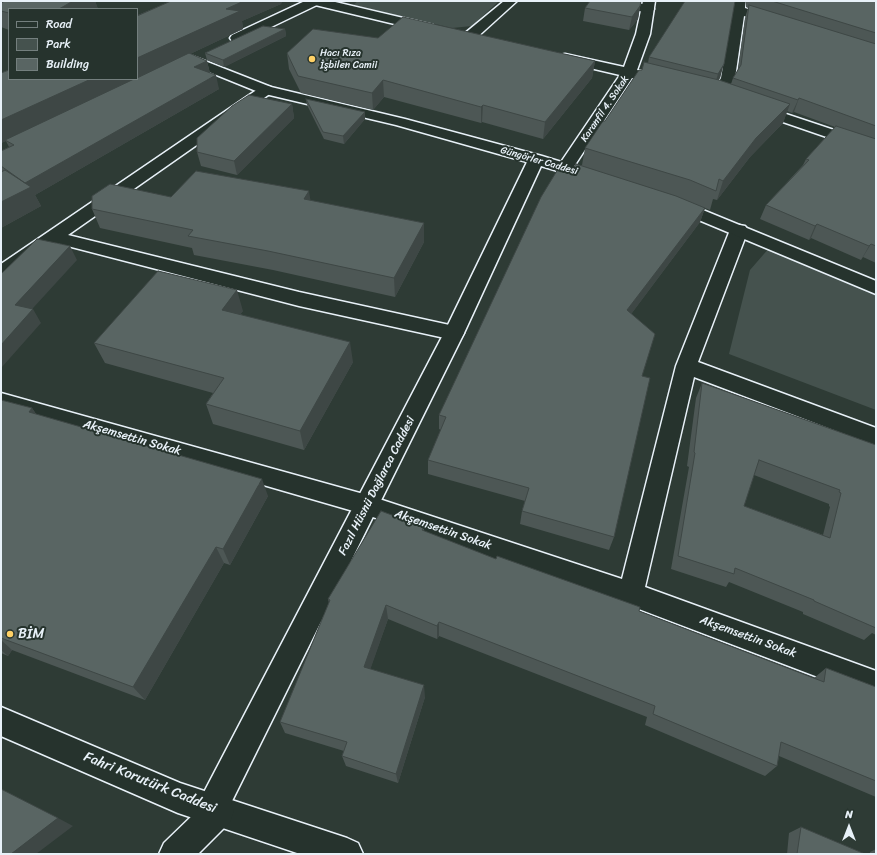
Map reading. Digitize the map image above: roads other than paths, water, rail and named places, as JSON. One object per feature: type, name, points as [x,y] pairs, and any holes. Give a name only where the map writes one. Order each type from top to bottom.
[{"type":"street","points":[[228,42],[315,1],[441,31]]},
{"type":"street","points":[[469,37],[511,1]]},
{"type":"street","points":[[613,1],[649,5]]},
{"type":"street","name":"Karanfil 4. Sokak","points":[[565,168],[629,72],[643,34],[649,5]]},
{"type":"street","points":[[719,94],[728,78],[739,6],[790,27]]},
{"type":"street","points":[[455,34],[485,41]]},
{"type":"street","name":"Güngörler Caddesi","points":[[207,53],[185,63],[266,90],[400,122],[536,159],[618,185]]},
{"type":"street","points":[[553,56],[682,85]]},
{"type":"street","points":[[1,273],[266,90]]},
{"type":"street","points":[[704,91],[719,94],[876,149]]},
{"type":"street","name":"Fazıl Hüsnü Dağlarca Caddesi","points":[[175,854],[216,810],[454,333],[536,159]]},
{"type":"street","points":[[663,200],[739,230],[876,288]]},
{"type":"street","points":[[631,594],[686,366],[739,230]]},
{"type":"street","points":[[54,237],[299,299],[454,333]]},
{"type":"street","points":[[686,366],[876,437]]},
{"type":"street","name":"Akşemsettin Sokak","points":[[1,401],[367,505],[631,594],[876,685]]},
{"type":"street","name":"Fahri Korutürk Caddesi","points":[[1,721],[178,798],[348,854]]},
{"type":"place","name":"Hacı Rıza İşbilen Camii","points":[[312,59]]},
{"type":"place","name":"BİM","points":[[10,634]]}]
